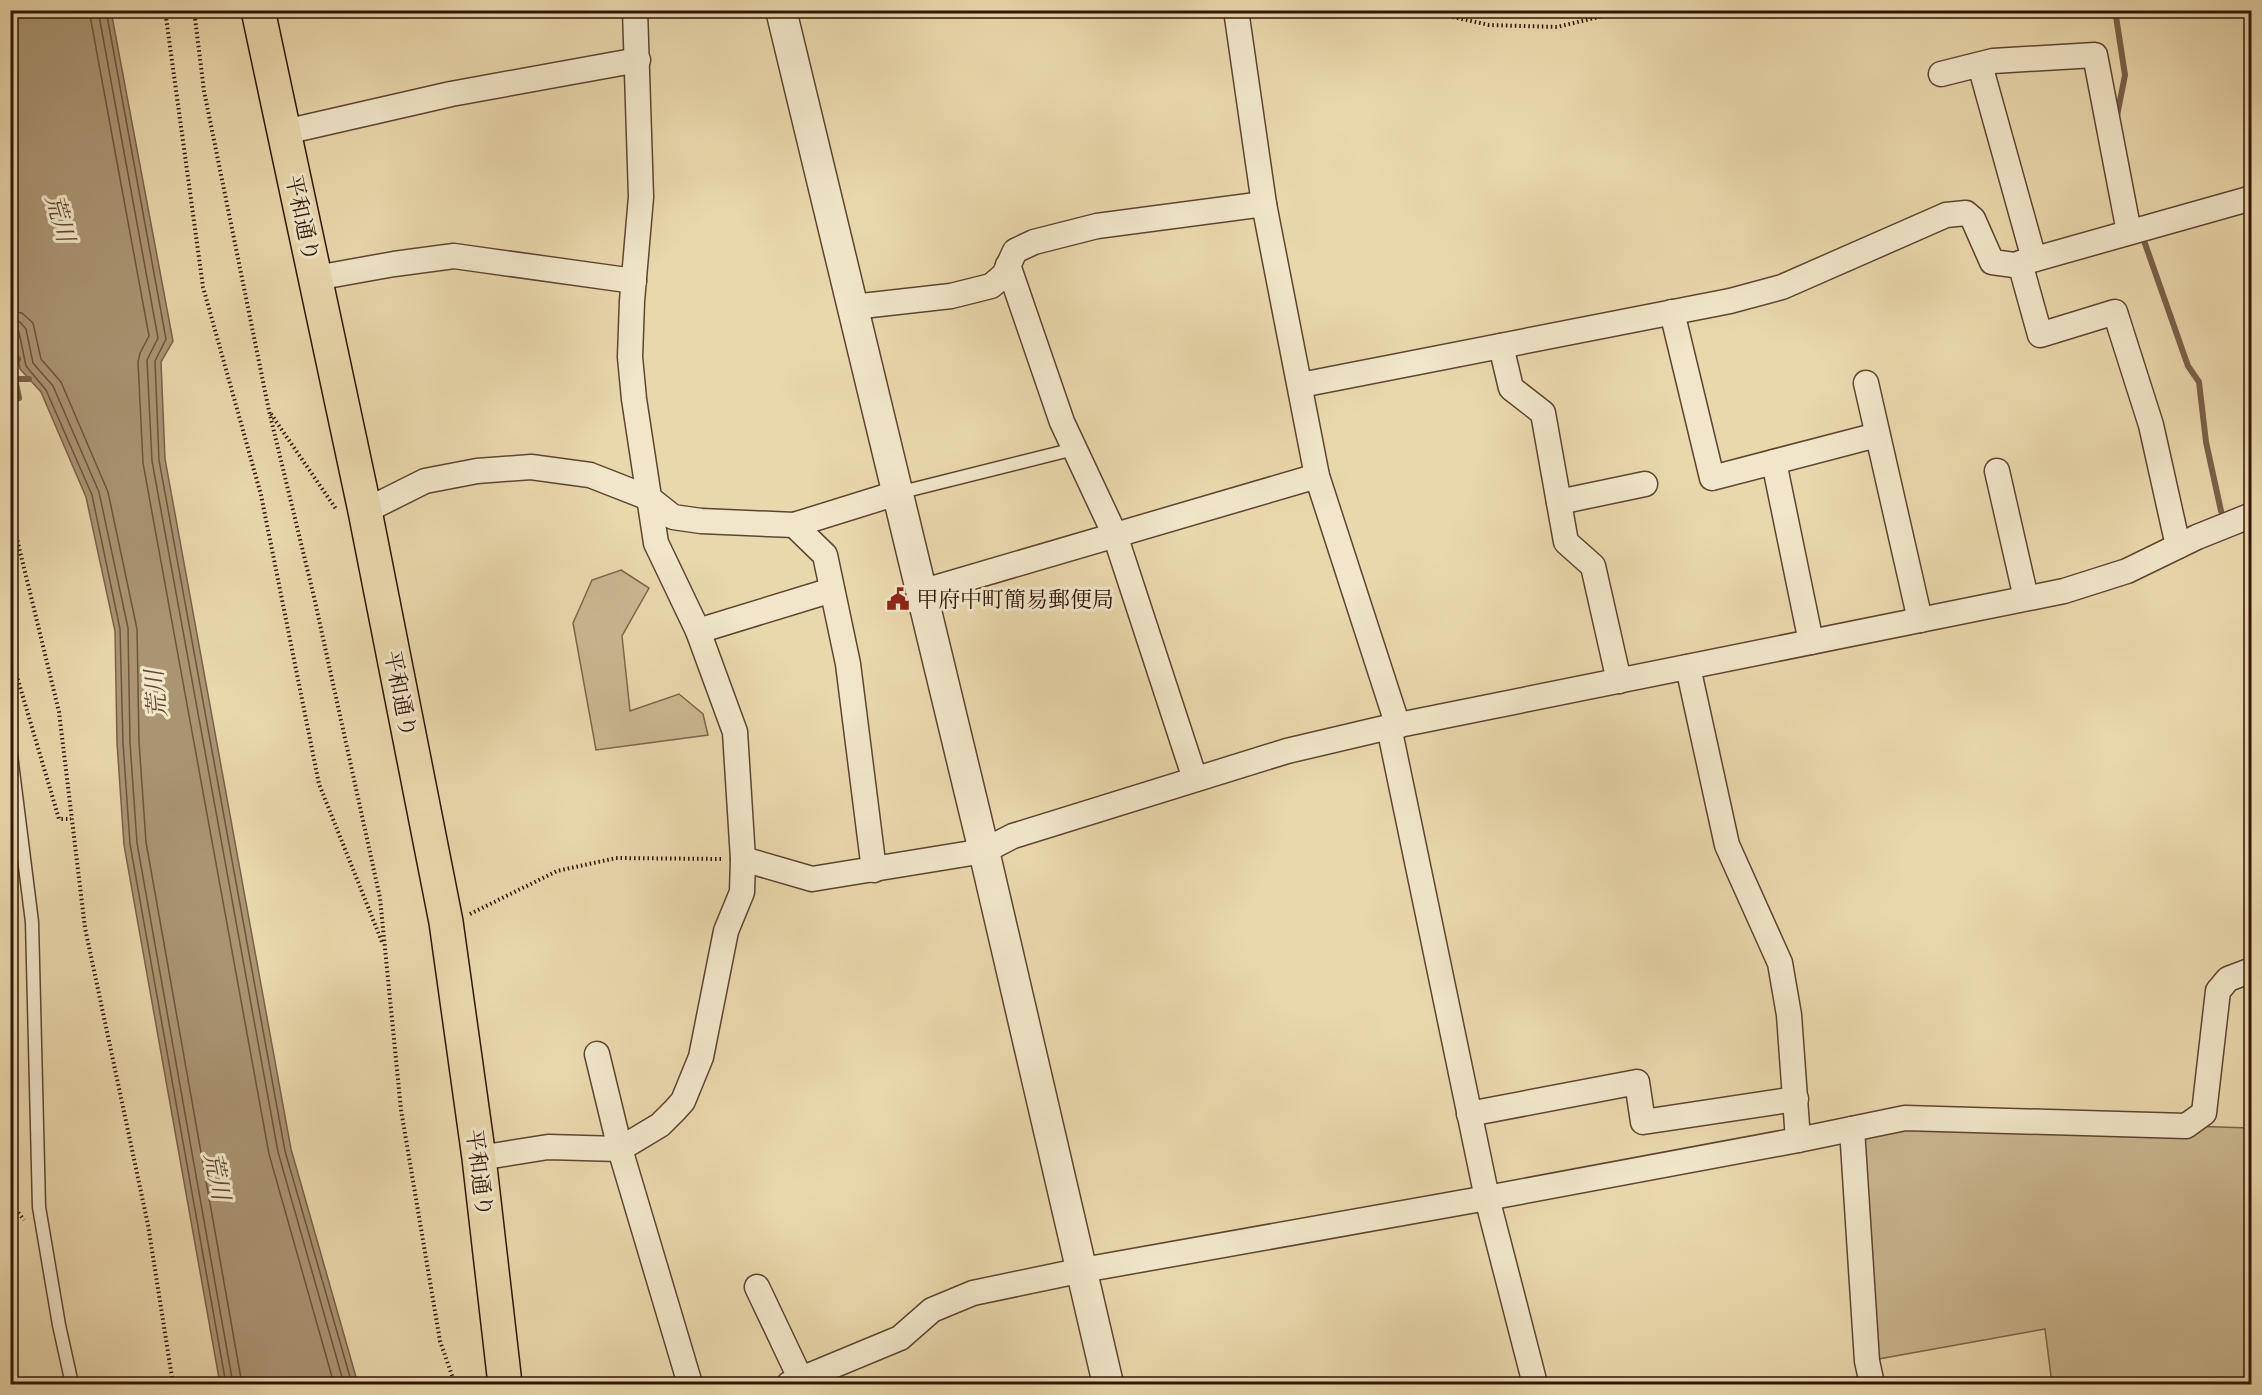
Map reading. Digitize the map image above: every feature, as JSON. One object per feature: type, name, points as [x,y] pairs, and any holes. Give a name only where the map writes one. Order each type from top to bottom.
[{"type":"highway","name":"平和通り","points":[[258,10],[365,511],[446,922],[479,1158],[505,1384]]},
{"type":"street","points":[[479,1158],[548,1147],[620,1149],[660,1125],[683,1101],[701,1058],[726,931],[742,892],[743,860],[735,732],[698,631],[656,543],[634,399],[630,357],[641,198],[638,60],[634,10]]},
{"type":"street","points":[[781,10],[984,851],[1108,1384]]},
{"type":"street","points":[[1236,10],[1264,204],[1317,476],[1394,726],[1469,1114],[1487,1198],[1535,1384]]},
{"type":"street","points":[[1941,74],[1993,61],[2095,55],[2129,232]]},
{"type":"street","points":[[285,132],[451,94],[638,60]]},
{"type":"street","points":[[1980,65],[2027,261],[2040,335],[2115,312],[2151,425],[2178,546]]},
{"type":"street","points":[[1301,385],[1730,301],[1782,286],[1946,215],[1966,213],[1973,219],[1992,262],[2014,265],[2252,198]]},
{"type":"street","points":[[852,307],[951,296],[991,286],[1004,275],[1015,250],[1034,242],[1097,226],[1264,204]]},
{"type":"street","points":[[316,278],[454,256],[634,281]]},
{"type":"street","points":[[1008,266],[1062,422],[1115,535],[1195,778]]},
{"type":"street","points":[[1672,312],[1712,478],[1877,435]]},
{"type":"street","points":[[1502,346],[1511,388],[1543,413],[1566,542],[1593,566],[1619,681]]},
{"type":"street","points":[[1866,384],[1920,620]]},
{"type":"street","points":[[1774,462],[1811,642]]},
{"type":"street","points":[[365,511],[425,481],[477,471],[531,467],[590,475],[649,498],[674,517],[701,521],[794,525],[897,494]]},
{"type":"street","points":[[1997,471],[2026,598]]},
{"type":"street","points":[[921,592],[1317,476]]},
{"type":"street","points":[[1559,502],[1645,484]]},
{"type":"street","points":[[743,860],[812,879],[984,851],[1013,836],[1287,751],[1394,726],[2064,591],[2127,571],[2178,546],[2252,515]]},
{"type":"street","points":[[794,525],[825,555],[848,664],[874,870]]},
{"type":"street","points":[[698,631],[832,590]]},
{"type":"street","points":[[1688,667],[1728,845],[1780,963],[1790,1015],[1798,1140]]},
{"type":"street","points":[[757,1287],[797,1383],[900,1338],[932,1310],[973,1293],[1083,1270],[1487,1198],[1905,1118],[2186,1126],[2204,1113],[2218,991],[2228,979],[2252,970]]},
{"type":"street","points":[[597,1054],[620,1149],[690,1384]]},
{"type":"street","points":[[1469,1114],[1637,1082],[1643,1122],[1796,1100]]},
{"type":"street","points":[[1852,1129],[1867,1361],[1872,1384]]},
{"type":"lane","points":[[897,494],[1074,449]]},
{"type":"lane","points":[[10,747],[32,922],[39,1207],[59,1325],[72,1384]]},
{"type":"path","points":[[165,10],[203,287],[261,495],[319,784],[385,948]]},
{"type":"path","points":[[194,10],[204,90],[270,411],[314,597],[377,886],[401,1110],[440,1341],[456,1384]]},
{"type":"path","points":[[1422,10],[1489,25],[1557,27],[1628,10]]},
{"type":"path","points":[[270,411],[338,512],[365,511]]},
{"type":"path","points":[[10,510],[58,712],[85,928],[148,1225],[173,1384]]},
{"type":"path","points":[[10,653],[59,819],[71,819]]},
{"type":"path","points":[[446,922],[479,911],[557,871],[606,860],[616,858],[743,860]]},
{"type":"shaded area","points":[[621,570],[649,588],[622,636],[630,711],[679,694],[703,714],[708,735],[596,750],[573,623],[592,580]]},
{"type":"shaded area","points":[[2123,1124],[2251,1128],[2251,1384],[2052,1384],[2045,1329],[1867,1361],[1852,1129]]},
{"type":"water","name":"荒川","points":[[10,11],[111,11],[173,341],[161,362],[165,459],[291,1149],[358,1384],[220,1384],[124,845],[117,743],[115,631],[86,497],[41,392],[20,369],[11,320]]},
{"type":"waterway","points":[[2115,10],[2125,75],[2117,116]]},
{"type":"waterway","points":[[2142,235],[2188,366],[2199,382],[2206,442],[2221,511]]},
{"type":"waterway","points":[[10,360],[18,359]]},
{"type":"waterway","points":[[10,393],[11,398],[19,398],[15,379],[29,379]]},
{"type":"place","name":"甲府中町簡易郵便局","points":[[898,599]]}]
